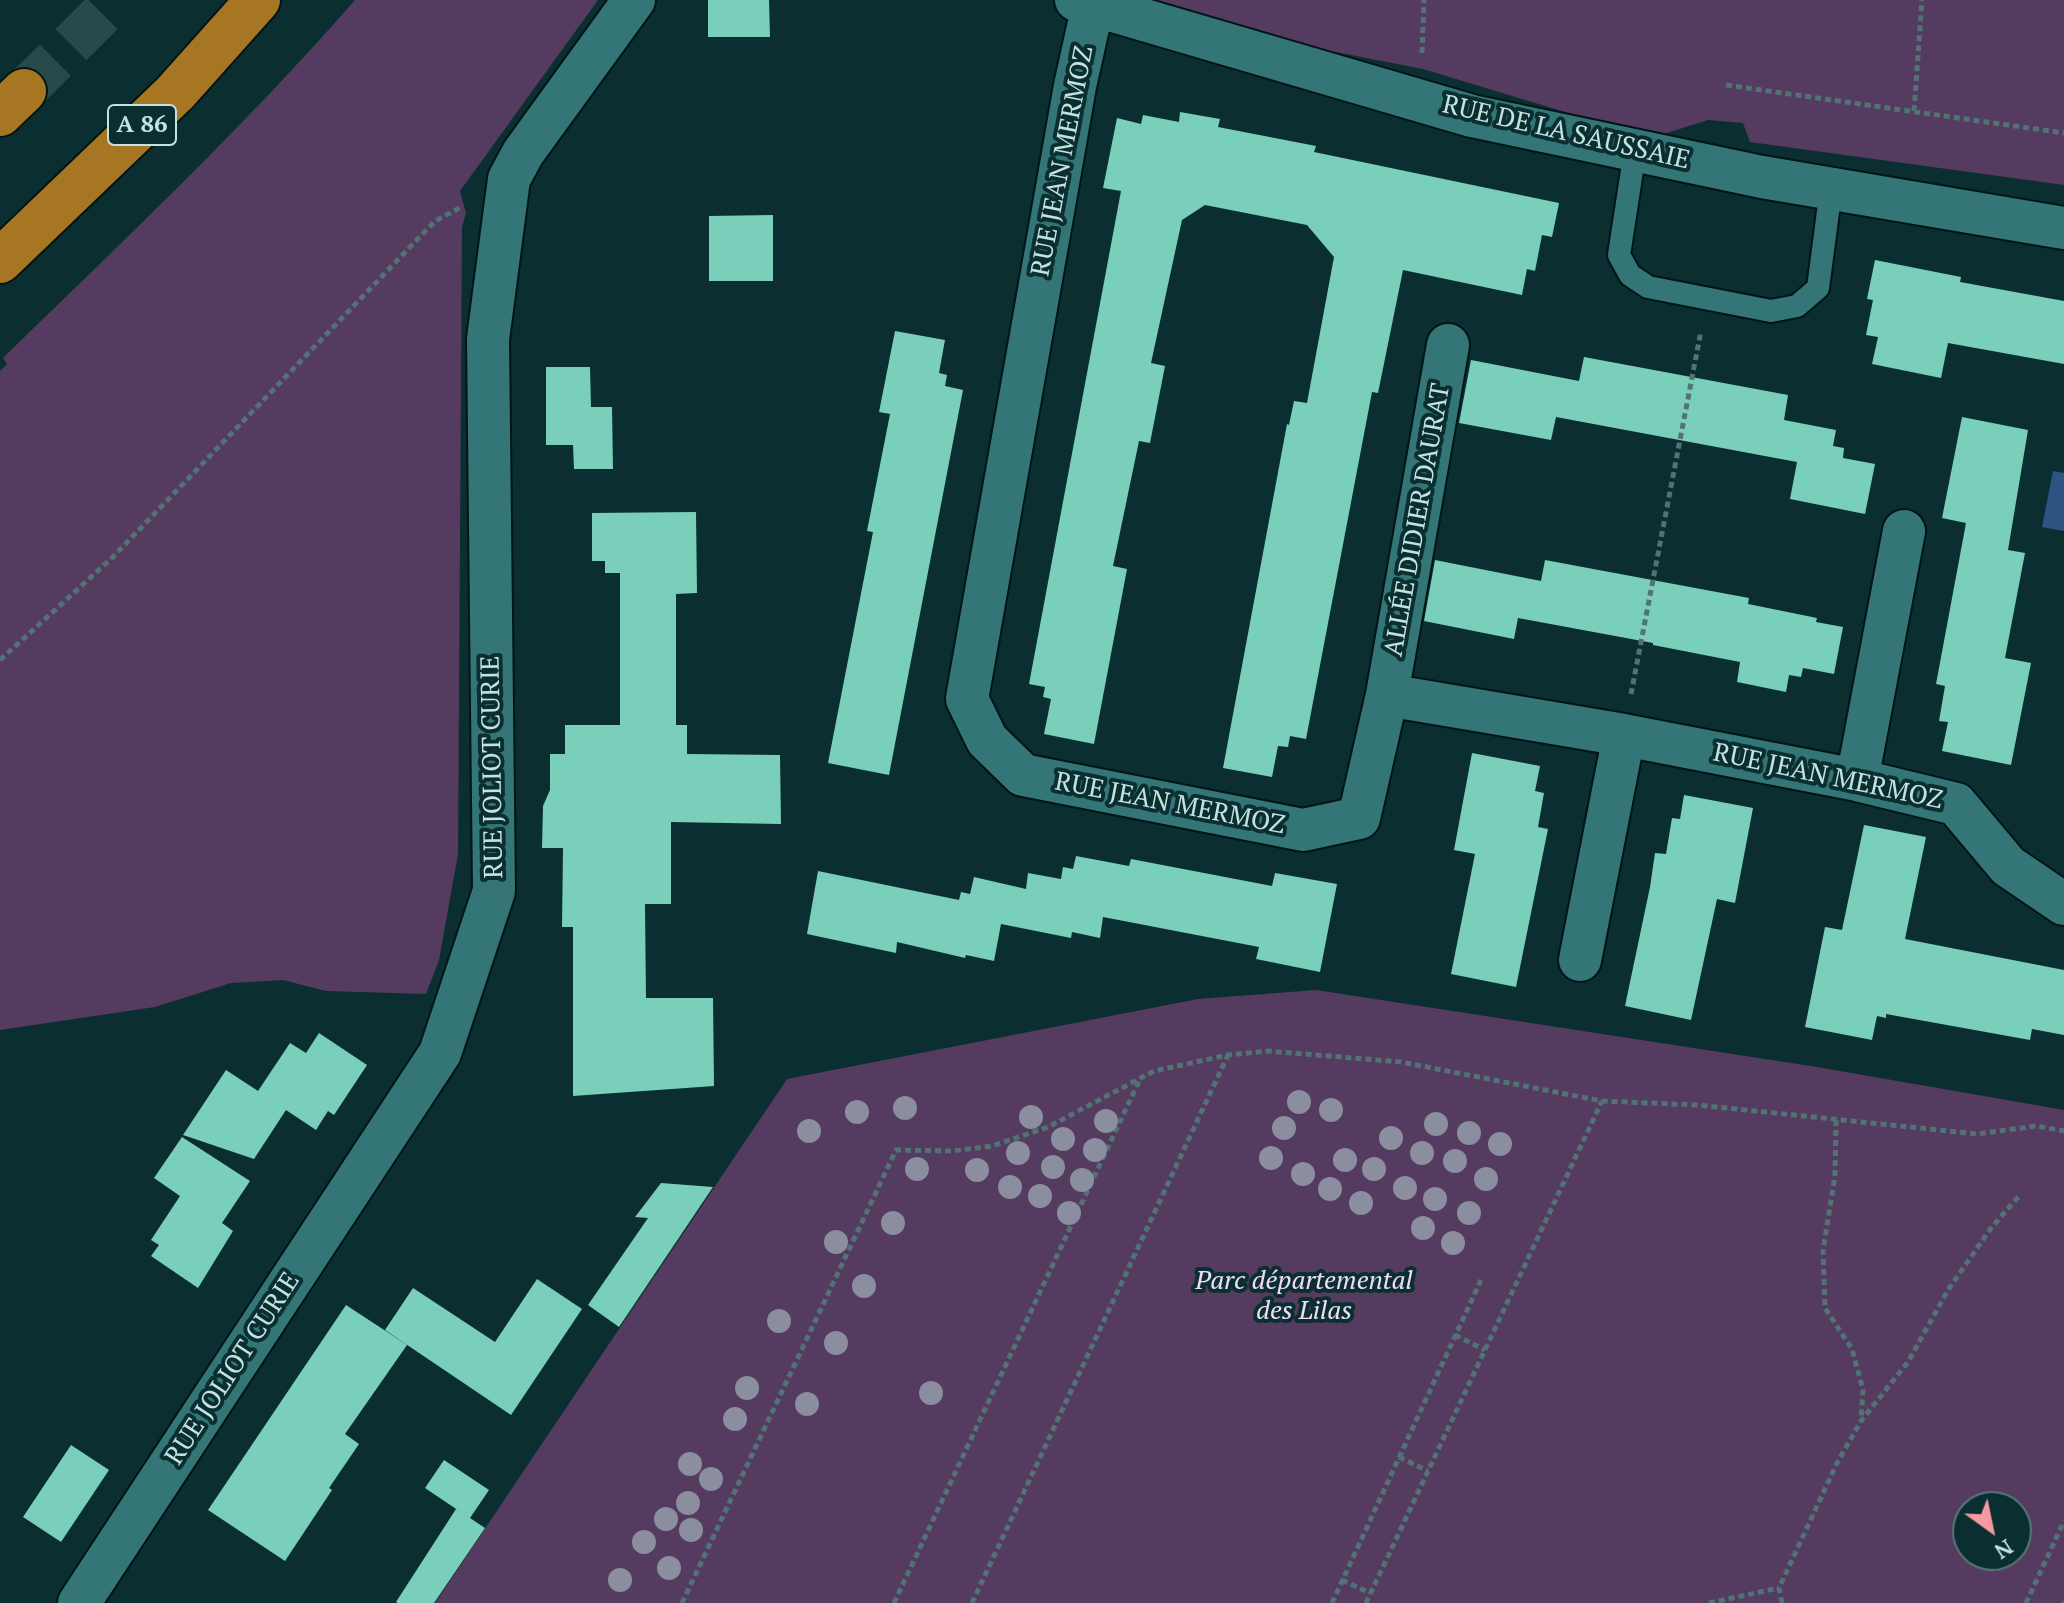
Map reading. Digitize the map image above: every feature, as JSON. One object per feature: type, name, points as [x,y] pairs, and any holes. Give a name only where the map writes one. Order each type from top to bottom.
[{"type":"highway","name":"A 86","points":[[0,261],[175,93],[258,0]]},
{"type":"street","name":"RUE JOLIOT CURIE","points":[[79,1603],[440,1053],[494,891],[488,339],[509,179],[523,153],[634,0]]},
{"type":"street","name":"RUE DE LA SAUSSAIE","points":[[1084,2],[1472,116],[1831,189],[2064,228]]},
{"type":"street","name":"RUE JEAN MERMOZ","points":[[1084,2],[1075,86],[967,699],[987,740],[1023,775],[1303,830],[1359,818],[1387,695],[1624,735],[1857,780],[1956,804],[2008,866],[2064,904]]},
{"type":"street","name":"ALLÉE DIDIER DAURAT","points":[[1387,695],[1448,345]]},
{"type":"street","points":[[1857,780],[1904,531]]},
{"type":"street","points":[[1580,960],[1624,735]]},
{"type":"lane","points":[[1635,151],[1619,255],[1630,275],[1648,287],[1771,311],[1797,306],[1818,288],[1831,189]]},
{"type":"path","points":[[1422,53],[1424,0]]},
{"type":"path","points":[[1914,111],[1922,0]]},
{"type":"path","points":[[1726,85],[2064,133]]},
{"type":"path","points":[[0,660],[112,558],[435,221],[509,179]]},
{"type":"path","points":[[1624,735],[1689,384],[1708,298]]},
{"type":"path","points":[[682,1603],[896,1150],[952,1151],[992,1146],[1048,1127],[1141,1077],[1190,1062],[1268,1051],[1401,1062],[1602,1101],[1698,1105],[1977,1134],[2036,1126],[2064,1131]]},
{"type":"path","points":[[972,1603],[1228,1055]]},
{"type":"path","points":[[894,1603],[1141,1077]]},
{"type":"path","points":[[1366,1603],[1602,1101]]},
{"type":"path","points":[[1836,1120],[1835,1176],[1823,1250],[1825,1308],[1852,1349],[1863,1390],[1861,1421]]},
{"type":"path","points":[[1782,1603],[1779,1588],[1837,1463],[1861,1421],[1908,1362],[1948,1290],[1991,1228],[2020,1195]]},
{"type":"path","points":[[1332,1603],[1481,1280]]},
{"type":"path","points":[[1455,1335],[1485,1350]]},
{"type":"path","points":[[1399,1457],[1428,1471]]},
{"type":"path","points":[[2026,1603],[2064,1521]]},
{"type":"path","points":[[1342,1580],[1370,1593]]},
{"type":"path","points":[[1709,1603],[1779,1588]]},
{"type":"green space","points":[[355,0],[598,0],[460,191],[466,213],[462,227],[458,854],[439,960],[426,994],[326,991],[283,980],[231,983],[155,1007],[0,1030],[0,371],[7,364],[3,358],[227,138]]},
{"type":"green space","points":[[1150,0],[2064,0],[2064,185],[1750,142],[1743,123],[1708,120],[1651,138],[1423,69],[1264,38]]},
{"type":"green space","name":"Parc départemental des Lilas","points":[[1316,990],[1817,1067],[2064,1110],[2064,1603],[435,1603],[787,1079],[1198,999]]},
{"type":"water","points":[[2053,471],[2064,473],[2064,531],[2042,527]]},
{"type":"building","points":[[708,0],[769,0],[770,37],[708,37]]},
{"type":"building","points":[[1180,112],[1220,119],[1218,127],[1316,146],[1314,152],[1559,203],[1552,237],[1542,235],[1535,271],[1527,269],[1522,295],[1403,270],[1378,393],[1372,392],[1306,739],[1290,736],[1288,747],[1278,746],[1272,777],[1223,768],[1287,424],[1294,401],[1307,403],[1334,257],[1307,225],[1205,205],[1182,220],[1151,363],[1165,366],[1150,443],[1139,441],[1113,566],[1127,569],[1094,744],[1044,734],[1051,699],[1043,697],[1045,687],[1029,684],[1121,191],[1103,188],[1117,118],[1141,124],[1143,115],[1179,122]]},
{"type":"building","points":[[773,215],[773,281],[709,281],[709,216]]},
{"type":"building","points":[[1875,260],[1961,277],[1960,282],[2064,301],[2064,364],[1948,343],[1941,378],[1872,364],[1878,337],[1866,335],[1873,300],[1867,299]]},
{"type":"building","points":[[895,331],[945,340],[939,373],[947,375],[945,386],[963,390],[889,775],[828,763],[873,532],[867,531],[890,414],[879,412]]},
{"type":"building","points":[[1584,357],[1788,395],[1784,420],[1836,430],[1833,446],[1844,448],[1843,458],[1875,464],[1865,514],[1790,499],[1797,462],[1556,417],[1551,440],[1459,423],[1471,360],[1579,381]]},
{"type":"building","points":[[546,367],[590,367],[591,407],[612,407],[613,469],[574,469],[573,445],[546,445]]},
{"type":"building","points":[[1962,417],[2028,430],[2008,550],[2025,553],[2005,658],[2031,663],[2011,765],[1942,751],[1948,722],[1939,721],[1945,686],[1936,684],[1966,523],[1942,518]]},
{"type":"building","points":[[696,512],[697,593],[676,594],[676,725],[687,725],[687,754],[780,755],[781,824],[671,822],[671,904],[645,904],[646,998],[713,998],[714,1086],[573,1096],[573,927],[562,927],[563,848],[542,848],[543,806],[550,790],[550,754],[565,754],[565,725],[620,725],[620,573],[605,573],[605,561],[592,561],[592,513]]},
{"type":"building","points":[[1435,560],[1541,581],[1545,560],[1749,598],[1748,604],[1817,618],[1816,622],[1843,627],[1834,674],[1803,668],[1801,677],[1789,675],[1786,692],[1737,682],[1740,662],[1653,643],[1518,618],[1514,639],[1424,621]]},
{"type":"building","points":[[1472,753],[1540,766],[1535,791],[1544,793],[1538,827],[1548,829],[1516,987],[1451,974],[1475,854],[1454,850]]},
{"type":"building","points":[[1684,795],[1753,808],[1735,903],[1717,899],[1691,1020],[1625,1006],[1655,853],[1666,854],[1672,818],[1680,819]]},
{"type":"building","points":[[1864,825],[1926,837],[1905,939],[2064,970],[2064,1035],[2032,1029],[2030,1040],[1886,1014],[1886,1018],[1877,1016],[1872,1040],[1805,1027],[1825,927],[1842,930]]},
{"type":"building","points":[[1076,856],[1129,866],[1131,859],[1272,886],[1275,873],[1337,884],[1320,972],[1256,959],[1259,947],[1103,917],[1100,938],[1072,932],[1071,938],[1001,924],[994,961],[966,955],[965,958],[897,942],[896,953],[807,934],[818,871],[959,900],[961,892],[970,894],[974,877],[1026,889],[1028,873],[1061,879],[1063,867],[1073,869]]},
{"type":"building","points":[[319,1033],[367,1065],[334,1115],[328,1111],[316,1130],[286,1110],[254,1159],[183,1135],[226,1070],[258,1091],[290,1043],[306,1053]]},
{"type":"building","points":[[182,1137],[250,1181],[222,1223],[233,1231],[198,1288],[151,1256],[159,1245],[151,1240],[180,1196],[154,1178]]},
{"type":"building","points":[[661,1183],[713,1187],[619,1327],[588,1305],[648,1218],[635,1217]]},
{"type":"building","points":[[537,1279],[582,1309],[511,1415],[385,1330],[413,1288],[495,1342]]},
{"type":"building","points":[[346,1305],[407,1345],[345,1434],[359,1444],[285,1561],[208,1510]]},
{"type":"building","points":[[71,1445],[109,1470],[61,1542],[23,1517]]},
{"type":"building","points":[[444,1460],[489,1490],[470,1518],[485,1528],[434,1603],[398,1603],[456,1509],[468,1517],[425,1488]]},
{"type":"tunnel","points":[[24,91],[116,0]]}]
